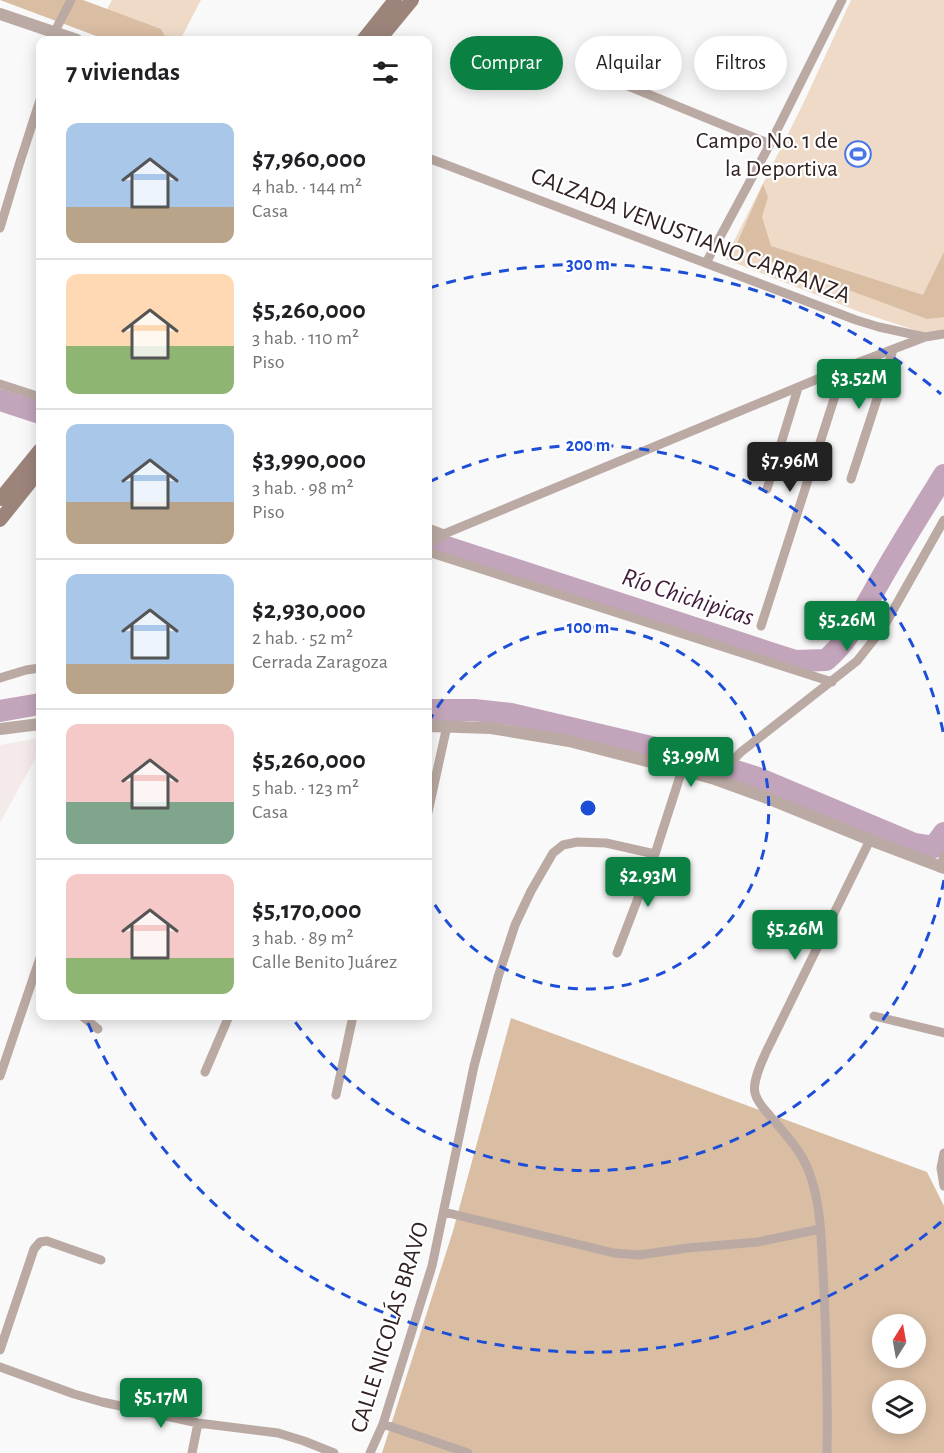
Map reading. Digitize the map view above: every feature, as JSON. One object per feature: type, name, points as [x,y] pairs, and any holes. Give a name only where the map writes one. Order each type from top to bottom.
[{"type":"main road","points":[[366,36],[395,0]]},
{"type":"main road","points":[[382,36],[412,0]]},
{"type":"main road","points":[[0,500],[36,455]]},
{"type":"main road","points":[[0,520],[36,475]]},
{"type":"street","points":[[0,14],[59,36],[70,0]]},
{"type":"street","points":[[706,263],[770,144],[842,0]]},
{"type":"street","points":[[638,90],[770,144]]},
{"type":"street","points":[[0,228],[36,112]]},
{"type":"street","name":"CALZADA VENUSTIANO CARRANZA","points":[[432,160],[856,320],[925,337],[944,334]]},
{"type":"street","points":[[432,541],[440,536],[844,368],[925,337]]},
{"type":"street","points":[[851,479],[893,350]]},
{"type":"street","points":[[760,626],[844,368]]},
{"type":"street","points":[[0,384],[36,396]]},
{"type":"street","points":[[767,489],[798,388]]},
{"type":"street","points":[[717,777],[741,752],[858,661],[883,628],[944,520]]},
{"type":"street","points":[[432,531],[440,536]]},
{"type":"street","points":[[432,553],[832,682]]},
{"type":"street","points":[[0,678],[36,669]]},
{"type":"street","points":[[0,729],[36,724]]},
{"type":"street","points":[[432,726],[491,728],[569,741],[717,777],[870,840],[943,864]]},
{"type":"street","points":[[432,794],[447,726]]},
{"type":"street","points":[[616,953],[655,854],[682,770]]},
{"type":"street","points":[[827,1453],[825,1308],[815,1191],[809,1171],[801,1156],[761,1104],[755,1092],[760,1065],[870,840]]},
{"type":"street","name":"CALLE NICOLÁS BRAVO","points":[[370,1453],[383,1424],[432,1266],[474,1066],[498,977],[515,925],[531,891],[553,853],[563,845],[586,842],[606,843],[655,854]]},
{"type":"street","points":[[0,1076],[36,972]]},
{"type":"street","points":[[31,989],[36,991]]},
{"type":"street","points":[[874,1016],[944,1033]]},
{"type":"street","points":[[87,1020],[98,1029]]},
{"type":"street","points":[[205,1072],[227,1020]]},
{"type":"street","points":[[336,1095],[352,1020]]},
{"type":"street","points":[[944,1153],[941,1168],[944,1186]]},
{"type":"street","points":[[444,1212],[614,1253],[639,1255],[758,1242],[820,1229]]},
{"type":"street","points":[[0,1350],[34,1249],[40,1242],[47,1241],[102,1260]]},
{"type":"street","points":[[0,1367],[102,1402],[198,1423],[278,1433],[334,1453]]},
{"type":"street","points":[[192,1453],[198,1423]]},
{"type":"street","points":[[383,1424],[468,1453]]},
{"type":"shaded area","points":[[0,0],[83,0],[161,29],[165,36],[96,36]]},
{"type":"shaded area","points":[[112,0],[201,0],[182,36],[101,36],[94,33]]},
{"type":"shaded area","points":[[851,0],[944,0],[944,330],[924,333],[860,312],[725,259],[803,104]]},
{"type":"shaded area","points":[[763,184],[768,197],[762,217],[771,246],[923,295],[944,252],[944,317],[927,319],[735,248]]},
{"type":"shaded area","points":[[36,739],[36,757],[0,823],[0,745]]},
{"type":"shaded area","points":[[511,1018],[927,1172],[944,1206],[944,1453],[382,1453],[453,1231]]},
{"type":"waterway","name":"Río Chichipicas","points":[[0,400],[36,412]]},
{"type":"waterway","name":"Río Chichipicas","points":[[432,542],[795,661],[826,660],[852,629],[944,475]]},
{"type":"waterway","points":[[0,711],[36,705]]},
{"type":"waterway","points":[[432,710],[474,710],[511,714],[681,754],[755,777],[914,844],[934,847],[944,833]]},
{"type":"place","name":"Campo No. 1 de la Deportiva","points":[[858,154]]}]
